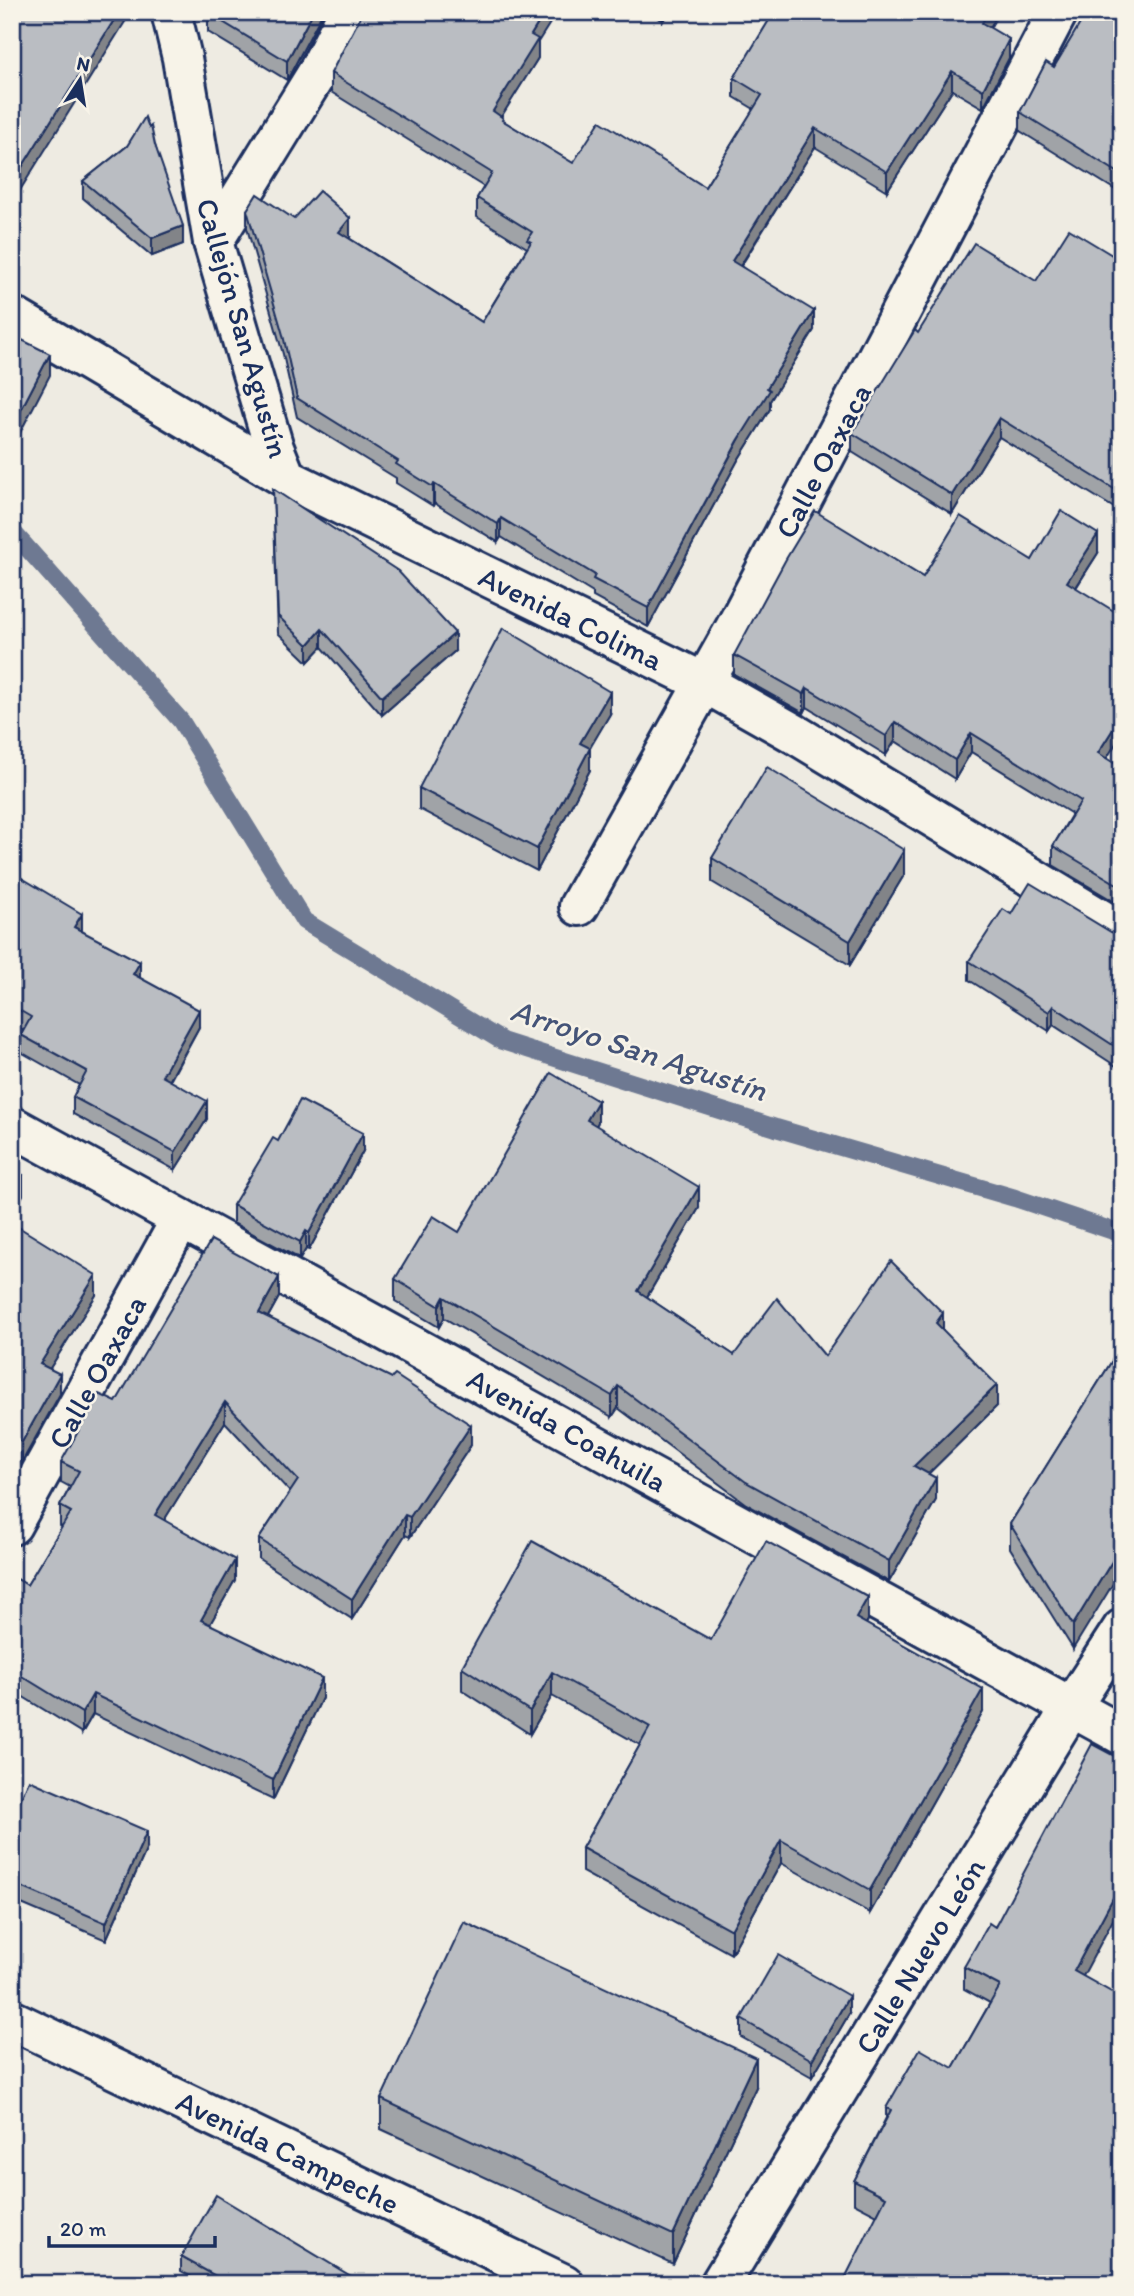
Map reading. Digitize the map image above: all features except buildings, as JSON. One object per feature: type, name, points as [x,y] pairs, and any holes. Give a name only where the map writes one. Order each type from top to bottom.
[{"type":"street","name":"Callejón San Agustín","points":[[171,12],[182,58],[213,242],[274,448],[286,478]]},
{"type":"street","points":[[213,242],[317,73],[348,12]]},
{"type":"street","name":"Calle Oaxaca","points":[[579,906],[705,683],[1058,12]]},
{"type":"street","name":"Avenida Colima","points":[[12,316],[286,478],[705,683],[795,734],[1122,932]]},
{"type":"street","name":"Avenida Coahuila","points":[[12,1126],[1122,1735]]},
{"type":"street","name":"Calle Oaxaca","points":[[12,1525],[181,1219]]},
{"type":"street","name":"Calle Nuevo León","points":[[720,2284],[1072,1706],[1122,1629]]},
{"type":"street","name":"Avenida Campeche","points":[[12,2020],[565,2284]]},
{"type":"waterway","name":"Arroyo San Agustín","points":[[12,531],[181,721],[304,921],[502,1041],[776,1128],[1015,1198],[1122,1234]]}]
